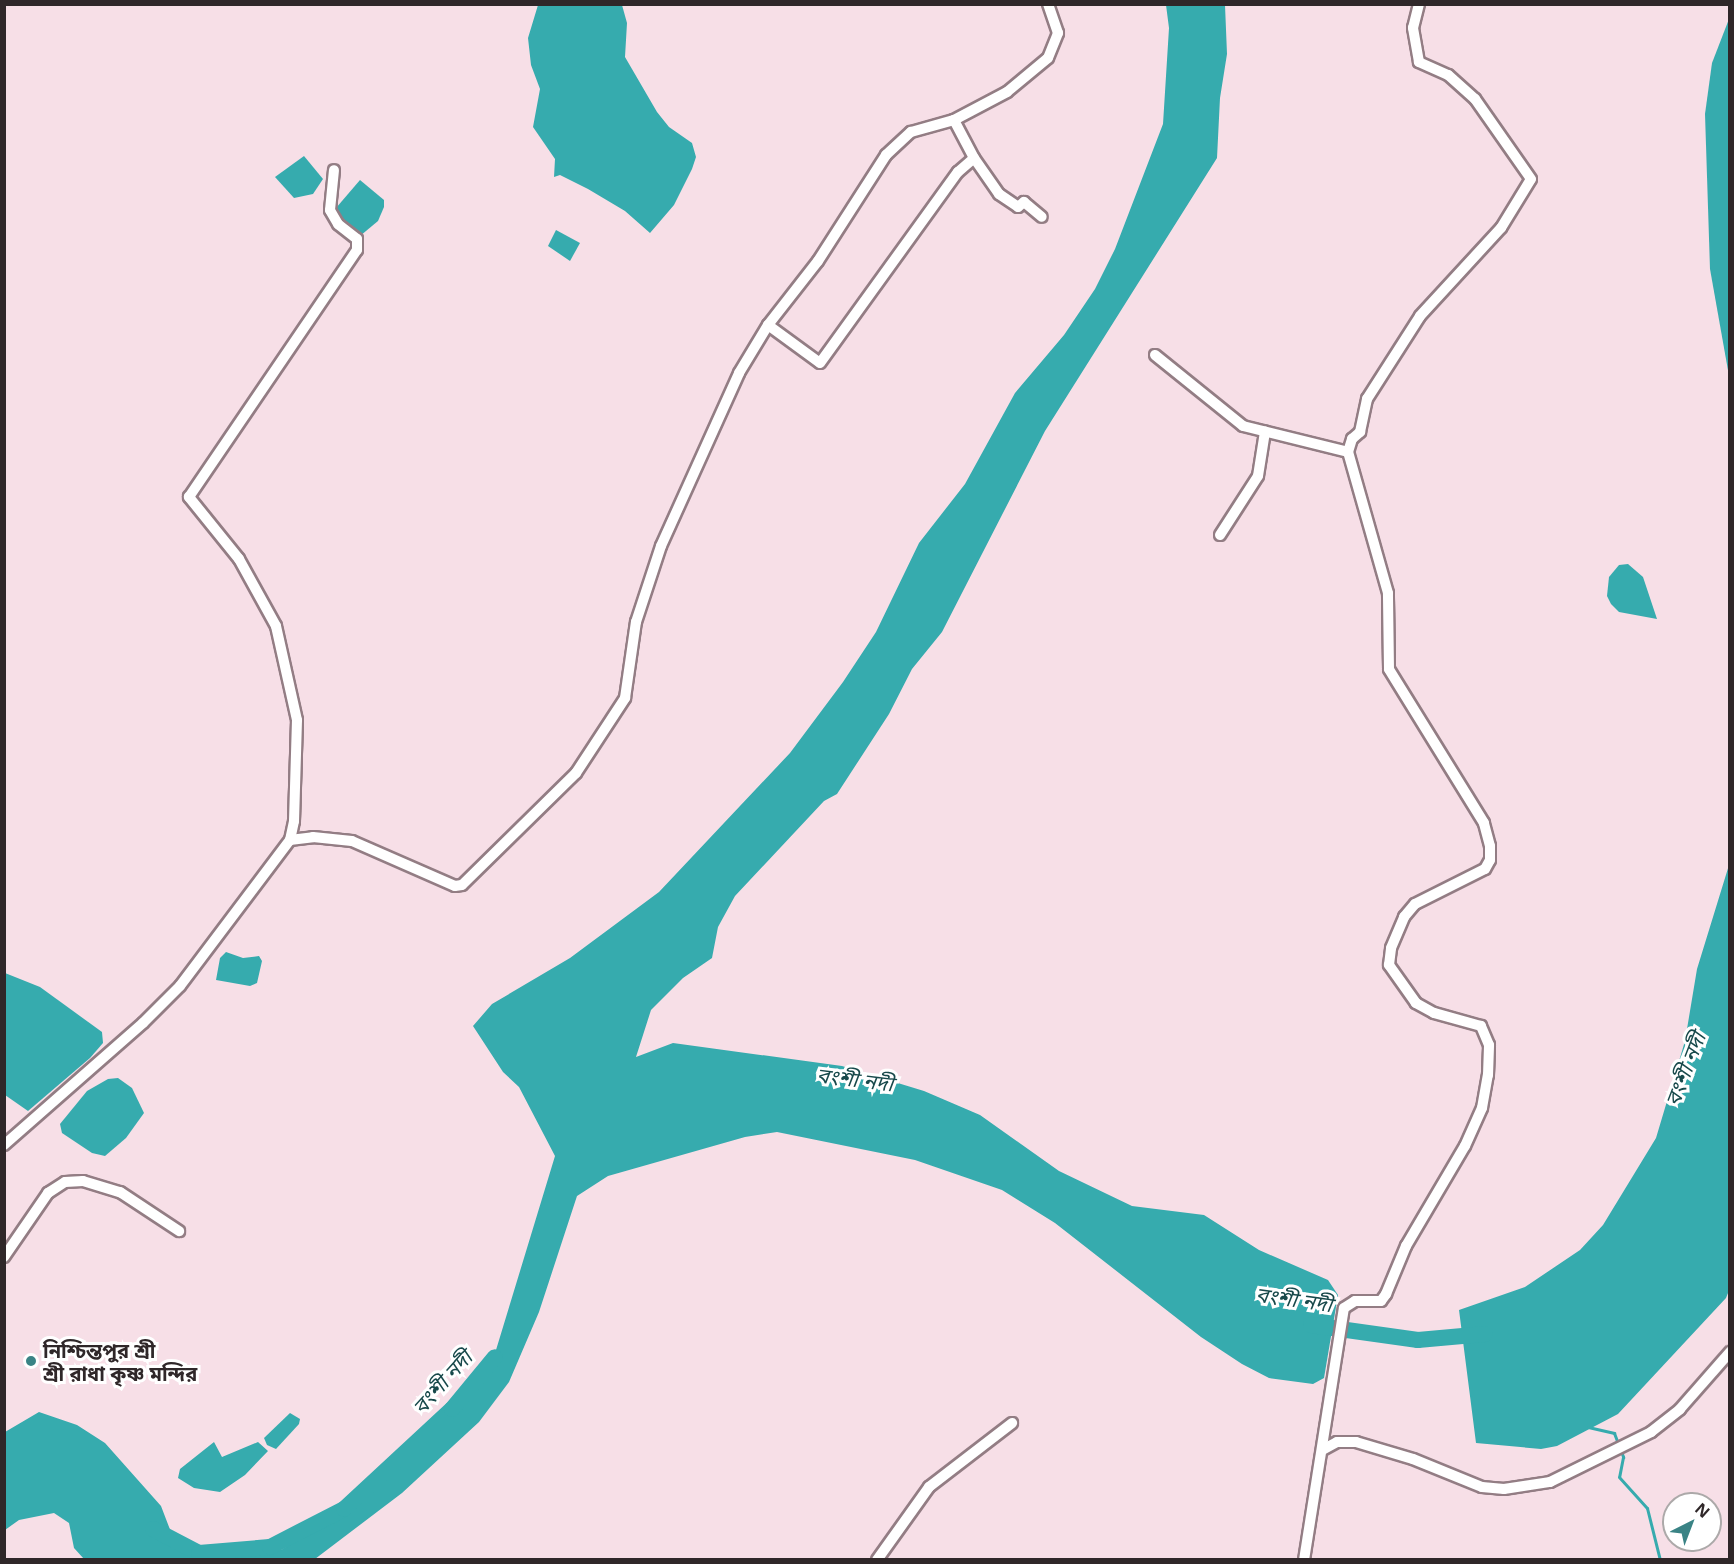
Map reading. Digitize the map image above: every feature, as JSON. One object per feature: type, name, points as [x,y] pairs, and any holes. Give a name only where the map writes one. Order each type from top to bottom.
[{"type":"street","points":[[290,840],[313,837],[352,841],[455,886],[462,885],[576,773],[625,698],[636,622],[661,546],[739,374],[768,325],[818,261],[886,155],[911,132],[954,120],[1007,92],[1048,58],[1058,33],[1057,24],[1048,4]]},
{"type":"street","points":[[1304,1560],[1324,1449],[1338,1330],[1348,1303],[1381,1301],[1406,1246],[1447,1181],[1482,1108],[1489,1045],[1481,1026],[1434,1013],[1416,1003],[1389,965],[1391,948],[1404,917],[1415,904],[1485,869],[1490,860],[1490,846],[1484,823],[1389,669],[1388,593],[1348,452],[1352,439],[1360,432],[1368,399],[1419,316],[1501,228],[1530,183],[1523,163],[1475,99],[1448,75],[1419,62],[1413,28],[1419,4]]},
{"type":"street","points":[[954,120],[974,158],[999,194],[1018,207],[1024,202],[1042,217]]},
{"type":"street","points":[[768,325],[820,363],[958,172],[974,158]]},
{"type":"street","points":[[4,1145],[135,1031],[180,986],[290,840],[294,821],[297,720],[276,626],[239,559],[189,497],[357,250],[357,239],[338,224],[330,210],[334,170]]},
{"type":"street","points":[[1155,355],[1243,426],[1348,452]]},
{"type":"street","points":[[1220,535],[1258,476],[1265,432]]},
{"type":"street","points":[[4,1257],[48,1193],[65,1182],[83,1181],[120,1192],[179,1231]]},
{"type":"street","points":[[1324,1449],[1337,1442],[1356,1442],[1413,1459],[1482,1487],[1504,1489],[1550,1482],[1651,1431],[1680,1409],[1730,1352]]},
{"type":"street","points":[[877,1560],[929,1487],[1012,1423]]},
{"type":"water","points":[[538,5],[622,5],[627,23],[625,57],[657,112],[669,127],[692,143],[696,157],[692,169],[674,205],[650,233],[625,211],[588,189],[560,175],[554,177],[555,159],[533,127],[540,89],[531,65],[528,38]]},
{"type":"water","points":[[1166,5],[1225,5],[1227,54],[1220,98],[1217,158],[1045,431],[942,632],[912,669],[889,714],[837,794],[824,801],[735,896],[718,927],[712,958],[683,978],[651,1010],[636,1057],[673,1043],[842,1066],[924,1091],[980,1115],[1059,1171],[1132,1206],[1204,1215],[1259,1250],[1328,1280],[1338,1295],[1324,1378],[1313,1384],[1269,1378],[1242,1364],[1201,1337],[1055,1223],[1002,1190],[915,1160],[777,1132],[745,1137],[608,1176],[577,1196],[539,1312],[509,1382],[479,1422],[402,1493],[315,1559],[84,1559],[74,1548],[69,1523],[54,1513],[19,1520],[5,1530],[5,1432],[39,1412],[77,1425],[105,1443],[161,1506],[174,1540],[220,1553],[281,1550],[352,1506],[466,1397],[496,1350],[555,1156],[519,1087],[503,1072],[473,1026],[492,1004],[570,958],[659,892],[790,753],[843,682],[876,632],[919,543],[965,484],[1015,393],[1064,335],[1095,289],[1115,249],[1163,124],[1169,28]]},
{"type":"water","points":[[1729,19],[1729,376],[1710,269],[1705,114],[1712,63]]},
{"type":"water","points":[[304,156],[323,179],[313,194],[294,198],[275,177]]},
{"type":"water","points":[[360,180],[384,200],[384,207],[378,221],[360,236],[337,214],[336,208]]},
{"type":"water","points":[[556,230],[580,243],[570,261],[548,246]]},
{"type":"water","points":[[1628,564],[1643,577],[1657,619],[1619,612],[1611,604],[1607,596],[1609,577],[1619,565]]},
{"type":"water","points":[[1729,865],[1730,1288],[1726,1298],[1618,1414],[1557,1446],[1541,1449],[1476,1443],[1459,1310],[1525,1287],[1580,1250],[1603,1225],[1656,1138],[1685,1041],[1697,969]]},
{"type":"water","points":[[226,952],[243,958],[259,956],[262,961],[257,983],[250,986],[216,980],[220,958]]},
{"type":"water","points":[[5,973],[40,987],[102,1032],[103,1043],[90,1058],[28,1111],[5,1095]]},
{"type":"water","points":[[118,1078],[132,1088],[144,1113],[126,1138],[105,1156],[92,1153],[62,1133],[60,1124],[87,1091],[108,1079]]},
{"type":"water","points":[[290,1413],[300,1419],[299,1424],[276,1449],[267,1445],[264,1438]]},
{"type":"water","points":[[214,1442],[222,1457],[258,1442],[268,1451],[245,1475],[220,1492],[194,1488],[178,1478],[180,1469]]},
{"type":"waterway","name":"বংশী নদী","points":[[1311,1325],[1418,1340],[1485,1334]]},
{"type":"waterway","name":"বংশী নদী","points":[[153,1529],[199,1553],[270,1547],[344,1509],[452,1409],[495,1357]]},
{"type":"waterway","points":[[1588,1427],[1614,1433],[1623,1457],[1619,1477],[1647,1508],[1660,1560]]},
{"type":"place","name":"নিশ্চিন্তপুর শ্রী শ্রী রাধা কৃষ্ণ মন্দির","points":[[31,1361]]}]
